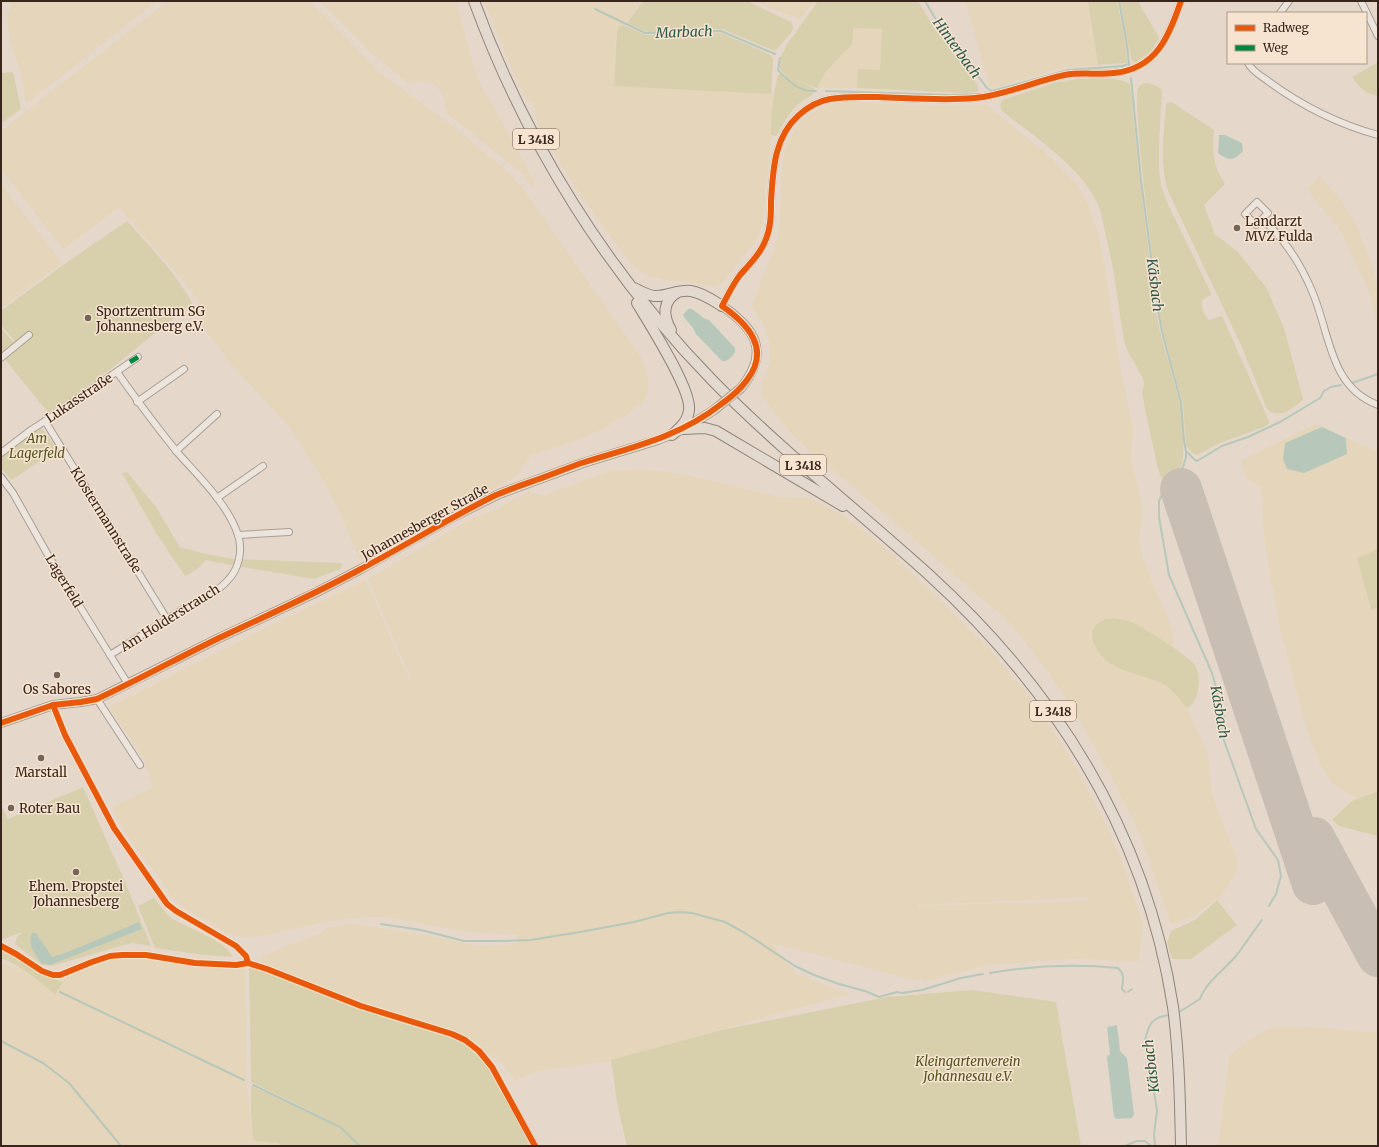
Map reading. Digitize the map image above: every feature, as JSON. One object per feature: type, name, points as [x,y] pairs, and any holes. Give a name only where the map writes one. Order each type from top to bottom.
[{"type":"main road","name":"L 3418","points":[[474,1],[500,65],[530,127],[560,182],[588,226],[631,287],[679,344],[741,409],[932,577],[992,637],[1025,675],[1063,727],[1092,773],[1117,823],[1139,876],[1160,945],[1171,999],[1177,1046],[1181,1146]]},
{"type":"main road","points":[[617,268],[670,358],[689,400],[690,411],[688,416],[681,427],[672,434]]},
{"type":"main road","points":[[631,287],[654,296],[682,291],[692,291],[701,294],[722,306]]},
{"type":"main road","points":[[679,344],[667,322],[665,312],[671,298],[682,291]]},
{"type":"main road","points":[[684,429],[706,428],[716,431],[849,509],[873,526]]},
{"type":"street","points":[[1361,1],[1366,12]]},
{"type":"street","points":[[722,306],[735,283],[757,256],[766,240],[770,226],[775,165],[779,144],[787,128],[805,110],[822,101],[842,97],[976,98],[989,96],[1067,75],[1114,73],[1125,71],[1142,64],[1158,51],[1168,36],[1179,2]]},
{"type":"street","points":[[1280,12],[1285,2]]},
{"type":"street","points":[[1367,13],[1378,36]]},
{"type":"street","points":[[1248,64],[1252,69],[1268,81],[1309,108],[1333,120],[1378,135]]},
{"type":"street","points":[[1262,219],[1284,243],[1305,277],[1315,299],[1333,358],[1347,383],[1365,399],[1378,405]]},
{"type":"street","name":"Johannesberger Straße","points":[[1,723],[53,705],[97,699],[217,639],[317,592],[362,569],[455,516],[499,494],[583,463],[633,448],[684,429],[714,410],[741,388],[749,378],[756,361],[756,347],[752,336],[744,323],[722,306]]},
{"type":"street","points":[[1,358],[29,336]]},
{"type":"street","name":"Lukasstraße","points":[[1,453],[31,430],[138,357]]},
{"type":"street","points":[[138,402],[184,369]]},
{"type":"street","name":"Am Holderstrauch","points":[[110,655],[220,588],[234,572],[240,554],[238,535],[231,520],[217,498],[176,451],[116,372]]},
{"type":"street","points":[[176,451],[217,414]]},
{"type":"street","name":"Klostermannstraße","points":[[45,421],[168,619]]},
{"type":"street","points":[[217,498],[263,466]]},
{"type":"street","name":"Lagerfeld","points":[[1,477],[13,494],[48,555],[128,684]]},
{"type":"street","points":[[238,535],[289,532]]},
{"type":"street","points":[[97,699],[140,764]]},
{"type":"street","points":[[506,1094],[535,1146]]},
{"type":"shaded area","points":[[10,1],[157,1],[26,104],[20,69],[10,41],[7,15],[11,9]]},
{"type":"shaded area","points":[[168,1],[310,1],[379,72],[458,130],[504,169],[522,187],[640,356],[646,369],[649,383],[646,397],[642,403],[625,416],[603,429],[575,441],[533,455],[526,461],[518,475],[361,562],[337,507],[319,473],[290,428],[230,363],[205,329],[198,301],[188,287],[119,207],[63,249],[1,169],[1,131]]},
{"type":"shaded area","points":[[319,1],[456,1],[473,64],[482,88],[488,96],[524,162],[535,184],[534,188],[519,171],[448,114],[442,93],[433,83],[421,81],[408,83],[370,52]]},
{"type":"shaded area","points":[[484,1],[641,1],[626,22],[619,26],[616,30],[614,86],[773,94],[770,152],[763,223],[756,241],[722,283],[713,287],[697,283],[664,280],[650,276],[639,270],[628,260],[568,176],[538,125],[534,105],[526,100]]},
{"type":"shaded area","points":[[757,1],[814,1],[799,19]]},
{"type":"shaded area","points":[[965,1],[1088,1],[1098,65],[1067,67],[993,88],[989,84]]},
{"type":"shaded area","points":[[853,28],[882,29],[880,70],[858,70],[857,88],[817,88],[826,71],[853,39]]},
{"type":"shaded area","points":[[846,102],[932,106],[987,105],[1047,154],[1077,185],[1089,206],[1099,237],[1120,367],[1133,429],[1131,460],[1143,507],[1139,541],[1143,559],[1169,622],[1174,644],[1171,647],[1150,632],[1133,623],[1112,618],[1100,621],[1095,626],[1092,634],[1094,644],[1105,659],[1117,667],[1130,673],[1164,684],[1172,690],[1187,708],[1206,750],[1209,760],[1212,795],[1236,854],[1238,863],[1236,873],[1226,889],[1218,898],[1192,917],[1171,924],[1141,837],[1110,774],[1070,704],[1048,672],[1012,625],[806,447],[789,431],[761,395],[761,386],[770,360],[770,345],[764,325],[751,307],[777,241],[780,219],[782,166],[785,149],[802,120],[822,107]]},
{"type":"shaded area","points":[[1219,135],[1225,135],[1242,143],[1243,151],[1236,158],[1231,159],[1220,155],[1218,153]]},
{"type":"shaded area","points":[[1320,176],[1342,202],[1356,223],[1378,283],[1378,328],[1370,294],[1342,233],[1307,189]]},
{"type":"shaded area","points":[[1,184],[62,263],[1,308]]},
{"type":"shaded area","points":[[688,309],[692,309],[705,319],[709,320],[735,348],[735,352],[730,359],[722,361],[696,334],[683,315]]},
{"type":"shaded area","points":[[1315,424],[1378,451],[1378,549],[1357,559],[1370,610],[1378,607],[1378,790],[1358,798],[1346,793],[1332,783],[1319,762],[1306,727],[1279,624],[1265,545],[1261,488],[1247,479],[1241,461]]},
{"type":"shaded area","points":[[1322,427],[1346,438],[1347,454],[1304,473],[1287,469],[1283,459],[1285,443]]},
{"type":"shaded area","points":[[642,469],[687,475],[779,497],[810,498],[841,514],[893,555],[988,647],[1032,700],[1078,771],[1119,854],[1143,925],[1139,961],[1070,959],[990,965],[930,980],[924,981],[921,978],[918,981],[771,943],[796,973],[849,994],[606,1062],[537,1071],[515,1081],[503,1064],[460,1034],[362,1003],[262,963],[260,959],[265,954],[321,933],[327,928],[350,923],[425,935],[480,946],[518,944],[517,935],[467,932],[386,917],[369,917],[330,921],[247,938],[226,933],[210,922],[182,907],[172,898],[157,874],[137,850],[112,807],[153,787],[145,761],[109,707],[280,621],[366,580],[400,660],[415,689],[368,579],[469,520],[501,507],[529,492],[543,496],[609,471]],"holes":[[[1089,897],[1087,901],[922,906],[918,908],[918,905]]]},
{"type":"shaded area","points":[[139,922],[142,929],[50,965],[41,963],[34,952],[30,941],[32,933],[36,933],[52,957],[68,952]]},
{"type":"shaded area","points":[[119,958],[144,959],[203,967],[245,970],[247,1081],[213,1064],[247,1083],[253,1139],[257,1141],[278,1143],[281,1146],[1,1146],[1,963],[20,968],[55,993],[65,979],[72,975],[106,961]]},
{"type":"shaded area","points":[[1117,1025],[1120,1051],[1127,1058],[1134,1114],[1132,1118],[1117,1119],[1114,1117],[1107,1057],[1110,1054],[1107,1027]]},
{"type":"shaded area","points":[[1275,1026],[1328,1028],[1378,1033],[1378,1146],[1218,1146],[1229,1056],[1250,1039]]},
{"type":"green space","points":[[643,1],[747,1],[791,22],[793,28],[792,32],[775,51],[722,29],[645,31],[627,23]]},
{"type":"green space","points":[[818,1],[918,1],[936,31],[977,84],[979,90],[977,92],[963,93],[857,88],[858,69],[880,70],[882,29],[853,28],[853,39],[851,45],[826,71],[817,88],[790,78],[814,88],[814,92],[796,106],[776,136],[771,135],[771,120],[778,75],[780,74],[787,77],[780,69],[781,56],[788,43]]},
{"type":"green space","points":[[1088,1],[1117,1],[1126,45],[1127,63],[1098,65]]},
{"type":"green space","points":[[1120,1],[1138,1],[1159,38],[1151,51],[1136,62],[1133,62],[1131,59]]},
{"type":"green space","points":[[623,25],[645,35],[721,33],[769,54],[773,60],[771,94],[614,86],[617,30]]},
{"type":"green space","points":[[1378,62],[1378,96],[1363,90],[1352,77]]},
{"type":"green space","points":[[13,72],[21,109],[1,124],[1,73]]},
{"type":"green space","points":[[1078,79],[1112,79],[1125,81],[1130,84],[1156,311],[1160,332],[1181,410],[1183,449],[1182,463],[1177,472],[1165,483],[1162,480],[1158,469],[1147,419],[1142,392],[1144,385],[1143,378],[1128,352],[1124,341],[1113,268],[1100,209],[1093,194],[1057,154],[1001,110],[1002,100],[1054,83]]},
{"type":"green space","points":[[1147,83],[1156,86],[1162,91],[1159,143],[1161,185],[1168,204],[1211,293],[1211,295],[1202,300],[1203,311],[1209,320],[1222,316],[1269,421],[1269,424],[1264,427],[1220,443],[1197,455],[1192,453],[1186,445],[1183,404],[1163,332],[1159,310],[1143,180],[1137,105],[1138,89],[1142,84]]},
{"type":"green space","points":[[1169,102],[1173,103],[1214,130],[1214,158],[1218,171],[1225,184],[1204,205],[1215,234],[1238,252],[1266,287],[1284,328],[1303,399],[1286,412],[1276,413],[1267,409],[1241,345],[1168,191],[1165,180],[1163,148],[1166,104]]},
{"type":"green space","name":"Sportzentrum SG Johannesberg e.V.","points":[[127,221],[178,281],[192,303],[112,368],[49,414],[4,358],[20,347],[1,325],[1,311],[63,265]]},
{"type":"green space","points":[[1,328],[15,344],[1,355]]},
{"type":"green space","name":"Am Lagerfeld","points":[[38,428],[43,429],[57,449],[12,480],[1,469],[1,457]]},
{"type":"green space","points":[[127,472],[156,507],[180,547],[234,559],[342,563],[341,569],[314,579],[206,560],[196,570],[185,576],[156,533],[122,473]]},
{"type":"green space","points":[[1378,549],[1378,607],[1371,610],[1357,558]]},
{"type":"green space","points":[[1112,618],[1133,623],[1175,649],[1194,664],[1199,676],[1199,683],[1197,696],[1192,705],[1187,708],[1167,686],[1126,671],[1109,663],[1102,656],[1093,641],[1093,630],[1099,622]]},
{"type":"green space","points":[[83,787],[126,884],[151,946],[133,943],[52,966],[42,965],[15,944],[17,937],[23,932],[1,940],[1,806],[8,819]]},
{"type":"green space","points":[[1378,791],[1378,836],[1339,826],[1332,820],[1352,801]]},
{"type":"green space","points":[[154,898],[165,912],[173,919],[215,940],[229,951],[233,957],[203,955],[155,948],[138,906]]},
{"type":"green space","points":[[1217,900],[1237,925],[1191,959],[1172,959],[1167,943],[1171,931],[1195,920]]},
{"type":"green space","points":[[1,949],[41,974],[63,982],[55,994],[21,968],[1,959]]},
{"type":"green space","points":[[249,965],[394,1021],[457,1039],[477,1053],[491,1071],[530,1146],[281,1146],[278,1143],[257,1141],[253,1139],[251,1086],[323,1117],[251,1082]]},
{"type":"green space","name":"Kleingartenverein Johannesau e.V.","points":[[972,990],[1056,1002],[1081,1146],[627,1146],[618,1108],[611,1060],[722,1030],[887,997]]},
{"type":"waterway","name":"Marbach","points":[[925,1],[938,23],[987,88],[992,91],[1068,70],[1122,66],[1129,64]]},
{"type":"waterway","name":"Käsbach","points":[[1119,1],[1129,65]]},
{"type":"waterway","name":"Marbach","points":[[595,9],[645,33],[721,31],[775,54]]},
{"type":"waterway","name":"Marbach","points":[[780,58],[778,70],[786,78],[799,88],[816,91]]},
{"type":"waterway","name":"Käsbach","points":[[1131,78],[1141,180],[1158,310],[1162,332],[1181,402],[1186,451],[1183,467],[1166,485]]},
{"type":"waterway","name":"Marbach","points":[[826,91],[950,95],[981,94]]},
{"type":"waterway","points":[[1352,383],[1378,374]]},
{"type":"waterway","points":[[1186,451],[1197,461],[1222,446],[1248,437],[1280,422],[1320,398],[1324,391],[1331,387],[1341,385]]},
{"type":"waterway","name":"Käsbach","points":[[1164,490],[1159,501],[1159,517],[1169,575],[1212,673],[1224,717],[1221,731],[1222,735],[1256,829],[1278,860],[1281,876],[1276,894],[1269,906]]},
{"type":"waterway","points":[[381,924],[421,930],[464,941],[531,940],[634,922],[668,913],[680,912],[692,913],[725,922],[745,933],[795,966],[814,975],[879,997],[897,992],[902,993],[922,990],[961,978],[983,974]]},
{"type":"waterway","name":"Käsbach","points":[[1176,1014],[1200,999],[1206,987],[1236,956],[1262,920]]},
{"type":"waterway","points":[[990,973],[1054,966],[1118,968],[1123,975],[1122,989],[1125,992]]},
{"type":"waterway","points":[[1128,992],[1132,989]]},
{"type":"waterway","points":[[60,992],[244,1080]]},
{"type":"waterway","name":"Käsbach","points":[[1155,1146],[1154,1134],[1157,1110],[1145,1040],[1152,1022],[1159,1017],[1170,1015]]},
{"type":"waterway","points":[[1,1041],[43,1063],[69,1083],[121,1146]]},
{"type":"waterway","points":[[253,1085],[340,1127],[360,1146]]},
{"type":"waterway","points":[[1127,1145],[1137,1141],[1145,1141],[1151,1146]]},
{"type":"runway","points":[[1181,489],[1313,884]]},
{"type":"runway","points":[[1314,838],[1378,956]]},
{"type":"marked path","points":[[130,362],[138,357]]},
{"type":"cycle path","points":[[1,723],[53,705],[97,699],[342,579],[496,495],[579,464],[655,440],[704,416],[727,400],[738,390],[754,369],[757,358],[753,338],[748,329],[732,313],[722,306],[735,282],[758,254],[764,244],[769,230],[776,155],[784,133],[799,115],[818,103],[836,98],[975,98],[998,94],[1065,75],[1108,74],[1128,70],[1140,65],[1159,49],[1166,39],[1181,1]]},
{"type":"cycle path","points":[[53,705],[65,735],[114,828],[167,904],[176,911],[236,946],[246,956],[248,963]]},
{"type":"cycle path","points":[[1,946],[42,971],[53,975],[60,975],[110,956],[122,955],[146,955],[195,963],[236,965],[248,963],[361,1006],[452,1034],[465,1040],[479,1051],[492,1067],[535,1146]]},
{"type":"place","name":"Landarzt MVZ Fulda","points":[[1237,228]]},
{"type":"place","name":"Sportzentrum SG Johannesberg e.V.","points":[[88,318]]},
{"type":"place","name":"Os Sabores","points":[[57,675]]},
{"type":"place","name":"Marstall","points":[[41,758]]},
{"type":"place","name":"Roter Bau","points":[[11,808]]},
{"type":"place","name":"Ehem. Propstei Johannesberg","points":[[76,872]]},
{"type":"water label","name":"Hinterbach","points":[[957,48]]}]
